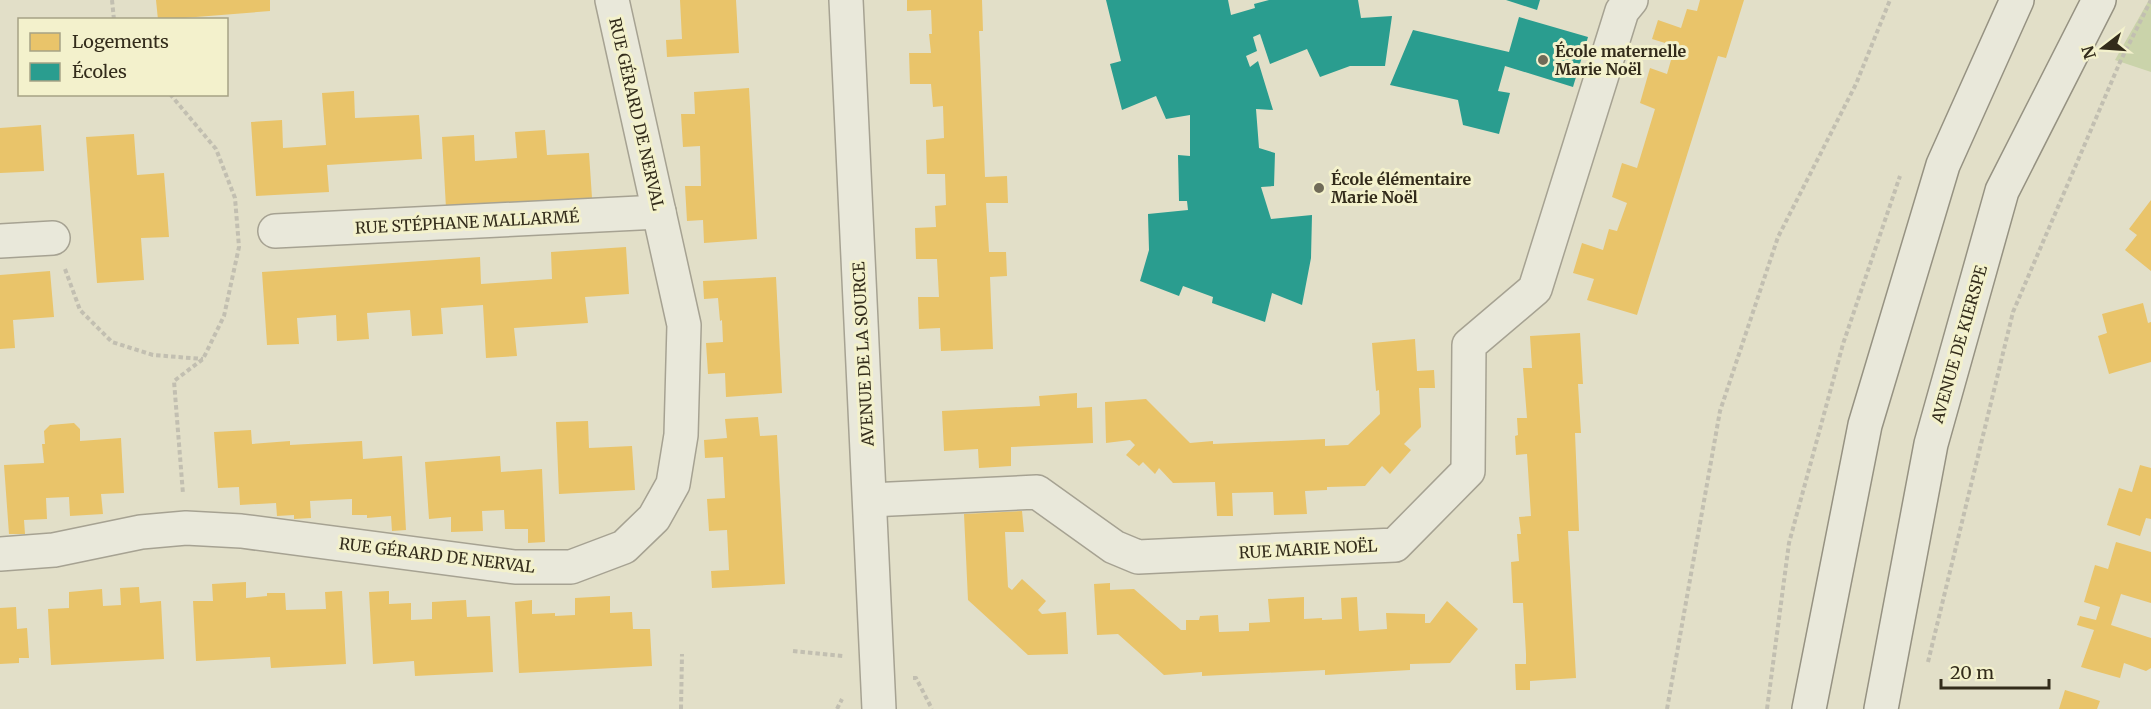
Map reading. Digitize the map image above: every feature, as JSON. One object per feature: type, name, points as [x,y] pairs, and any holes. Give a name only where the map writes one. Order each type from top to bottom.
[{"type":"street","name":"RUE GÉRARD DE NERVAL","points":[[0,554],[54,550],[141,532],[186,528],[241,531],[515,567],[571,567],[624,547],[654,518],[673,484],[681,435],[684,325],[612,0]]},
{"type":"street","name":"AVENUE DE LA SOURCE","points":[[846,0],[879,709]]},
{"type":"street","name":"RUE MARIE NOËL","points":[[870,500],[1037,492],[1114,547],[1138,557],[1395,545],[1468,471],[1469,345],[1535,289],[1622,11],[1630,0]]},
{"type":"street","points":[[1809,709],[1865,425],[1943,165],[2017,0]]},
{"type":"street","name":"AVENUE DE KIERSPE","points":[[1881,709],[1931,444],[2002,191],[2098,0]]},
{"type":"street","name":"RUE STÉPHANE MALLARMÉ","points":[[275,231],[659,212]]},
{"type":"street","points":[[0,241],[53,238]]},
{"type":"path","points":[[112,0],[114,18]]},
{"type":"path","points":[[1668,709],[1720,411],[1778,237],[1856,84],[1890,0]]},
{"type":"path","points":[[1928,664],[2013,312],[2120,62],[2151,0]]},
{"type":"path","points":[[172,96],[216,149],[235,198],[238,247],[224,316],[203,359],[174,381],[186,528]]},
{"type":"path","points":[[53,238],[80,310],[112,342],[153,356],[203,359]]},
{"type":"path","points":[[793,651],[850,656]]},
{"type":"path","points":[[681,709],[682,654]]},
{"type":"path","points":[[916,678],[932,709]]},
{"type":"green space","points":[[2151,0],[2151,72],[2115,60]]},
{"type":"building: Logements","points":[[156,0],[270,0],[270,11],[158,18]]},
{"type":"building: Logements","points":[[680,0],[736,0],[739,53],[667,57],[666,40],[682,39]]},
{"type":"building: Logements","points":[[907,0],[982,0],[983,31],[979,31],[985,177],[1007,176],[1008,203],[986,203],[989,252],[1006,252],[1007,276],[990,277],[993,349],[941,351],[940,328],[919,329],[918,297],[939,297],[937,259],[916,259],[915,228],[936,227],[935,206],[946,205],[945,174],[927,174],[926,140],[944,138],[943,106],[933,107],[931,84],[910,84],[909,53],[931,53],[929,34],[932,34],[931,10],[907,11]]},
{"type":"building: Logements","points":[[1700,0],[1744,0],[1726,58],[1718,56],[1637,315],[1587,300],[1594,279],[1573,273],[1582,243],[1603,250],[1609,229],[1617,231],[1627,203],[1612,197],[1622,163],[1637,168],[1655,109],[1640,103],[1650,68],[1667,74],[1675,46],[1652,39],[1658,20],[1681,28],[1687,9],[1697,11]]},
{"type":"building: Logements","points":[[749,88],[757,239],[704,243],[703,220],[687,221],[685,186],[701,186],[700,146],[683,147],[681,114],[695,114],[694,92]]},
{"type":"building: Logements","points":[[354,91],[355,118],[419,115],[422,159],[327,165],[329,192],[256,196],[251,122],[282,120],[283,148],[326,145],[322,93]]},
{"type":"building: Logements","points":[[41,125],[44,171],[0,173],[0,128]]},
{"type":"building: Logements","points":[[545,130],[547,155],[589,153],[592,198],[446,208],[442,137],[474,135],[475,161],[517,158],[515,132]]},
{"type":"building: Logements","points":[[134,134],[137,175],[164,173],[169,237],[141,238],[144,280],[97,283],[86,137]]},
{"type":"building: Logements","points":[[2151,200],[2151,271],[2125,250],[2137,235],[2129,229]]},
{"type":"building: Logements","points":[[626,247],[629,294],[585,297],[588,323],[514,328],[517,356],[486,358],[483,305],[441,308],[443,334],[412,336],[410,310],[367,313],[369,339],[337,341],[336,315],[297,318],[299,344],[267,345],[262,272],[480,257],[481,284],[552,279],[551,252]]},
{"type":"building: Logements","points":[[50,271],[54,317],[13,320],[15,348],[0,349],[0,275]]},
{"type":"building: Logements","points":[[776,277],[782,393],[726,397],[725,373],[708,374],[706,343],[723,342],[722,320],[720,321],[718,298],[704,299],[703,281]]},
{"type":"building: Logements","points":[[2143,303],[2148,323],[2151,322],[2151,362],[2109,374],[2098,336],[2107,333],[2102,314]]},
{"type":"building: Logements","points":[[1580,333],[1583,384],[1578,384],[1581,433],[1575,433],[1579,531],[1568,531],[1576,678],[1530,681],[1530,690],[1516,690],[1515,664],[1526,664],[1526,654],[1523,603],[1513,603],[1511,562],[1519,561],[1517,534],[1521,534],[1519,517],[1531,516],[1527,454],[1516,455],[1517,418],[1527,418],[1523,368],[1532,368],[1530,336]]},
{"type":"building: Logements","points":[[1415,339],[1417,371],[1434,370],[1435,388],[1419,388],[1421,427],[1404,444],[1411,450],[1390,474],[1382,466],[1365,486],[1327,487],[1327,490],[1305,491],[1307,514],[1274,515],[1273,492],[1232,493],[1233,516],[1217,516],[1215,482],[1173,483],[1159,468],[1155,474],[1143,462],[1139,466],[1126,455],[1135,445],[1130,440],[1106,443],[1105,402],[1146,399],[1190,443],[1325,439],[1325,446],[1348,445],[1380,414],[1372,343]]},
{"type":"building: Logements","points":[[1077,393],[1077,408],[1092,407],[1093,443],[1011,447],[1011,466],[979,468],[978,449],[944,451],[942,411],[1040,406],[1039,396]]},
{"type":"building: Logements","points":[[758,417],[760,436],[777,435],[785,584],[712,588],[711,571],[729,570],[727,530],[709,531],[707,499],[725,498],[723,457],[705,458],[704,440],[727,438],[725,419]]},
{"type":"building: Logements","points":[[588,421],[589,448],[632,446],[635,490],[559,494],[556,422]]},
{"type":"building: Logements","points":[[74,423],[80,429],[80,441],[121,438],[124,493],[101,494],[103,514],[70,516],[69,497],[46,498],[47,519],[24,520],[25,534],[9,534],[4,465],[44,463],[42,444],[45,444],[44,431],[50,425]]},
{"type":"building: Logements","points":[[251,430],[252,444],[290,441],[290,445],[362,441],[363,459],[402,456],[406,530],[392,531],[391,516],[367,518],[367,515],[352,515],[352,499],[310,501],[311,518],[294,519],[294,515],[277,516],[276,503],[240,505],[239,487],[218,488],[214,432]]},
{"type":"building: Logements","points":[[500,456],[501,472],[542,469],[545,542],[528,543],[528,529],[505,529],[504,510],[482,511],[483,531],[451,532],[451,517],[429,519],[425,462]]},
{"type":"building: Logements","points":[[2140,465],[2151,468],[2151,519],[2146,518],[2140,536],[2107,525],[2119,488],[2132,492]]},
{"type":"building: Logements","points":[[1022,511],[1024,532],[1005,532],[1008,587],[1012,590],[1022,579],[1046,601],[1038,610],[1042,614],[1066,612],[1068,654],[1028,655],[968,600],[964,514]]},
{"type":"building: Logements","points":[[2116,542],[2151,552],[2151,603],[2121,594],[2111,625],[2151,638],[2151,668],[2146,671],[2124,663],[2120,678],[2081,667],[2094,630],[2077,625],[2080,616],[2096,620],[2100,607],[2084,602],[2095,565],[2108,569]]},
{"type":"building: Logements","points":[[246,582],[246,598],[267,596],[267,593],[285,593],[286,610],[326,609],[325,592],[342,591],[346,664],[271,668],[270,657],[196,661],[193,601],[213,601],[212,584]]},
{"type":"building: Logements","points":[[1110,583],[1110,590],[1134,589],[1181,630],[1186,630],[1186,620],[1199,620],[1200,616],[1218,615],[1219,632],[1249,631],[1249,623],[1270,622],[1268,599],[1304,597],[1304,619],[1322,618],[1322,620],[1342,619],[1341,598],[1357,597],[1359,631],[1387,629],[1386,613],[1425,614],[1425,623],[1430,623],[1447,601],[1478,629],[1450,663],[1410,664],[1410,670],[1325,675],[1325,670],[1202,676],[1202,672],[1164,675],[1118,634],[1097,635],[1094,584]]},
{"type":"building: Logements","points":[[139,587],[140,603],[161,601],[164,659],[51,665],[48,609],[69,608],[69,592],[102,589],[103,606],[121,605],[120,588]]},
{"type":"building: Logements","points":[[389,591],[389,604],[411,603],[411,620],[432,619],[432,602],[466,600],[467,617],[490,616],[493,672],[415,676],[414,661],[373,664],[369,592]]},
{"type":"building: Logements","points":[[610,596],[610,613],[632,612],[633,629],[650,629],[652,666],[519,673],[515,602],[532,600],[532,614],[575,615],[575,598]]},
{"type":"building: Logements","points":[[16,607],[17,629],[27,628],[29,658],[19,658],[19,663],[0,664],[0,608]]},
{"type":"building: Logements","points":[[2065,690],[2100,701],[2097,709],[2059,709]]},
{"type":"building: Écoles","points":[[1106,0],[1228,0],[1231,15],[1255,8],[1254,4],[1269,0],[1358,0],[1361,18],[1392,16],[1385,66],[1350,66],[1320,77],[1307,49],[1270,64],[1260,34],[1253,37],[1257,51],[1246,56],[1250,67],[1258,61],[1273,110],[1256,109],[1259,148],[1275,153],[1274,186],[1261,187],[1271,219],[1312,215],[1311,258],[1302,305],[1272,293],[1265,322],[1212,303],[1213,297],[1183,286],[1179,296],[1140,281],[1149,250],[1148,214],[1188,210],[1187,201],[1179,201],[1178,155],[1190,156],[1190,115],[1166,119],[1156,96],[1122,110],[1110,64],[1121,61]]},
{"type":"building: Écoles","points":[[1506,0],[1540,0],[1537,10]]},
{"type":"building: Écoles","points":[[1519,17],[1588,37],[1573,87],[1505,66],[1498,91],[1510,93],[1499,134],[1463,125],[1458,100],[1390,85],[1413,30],[1509,52]]},
{"type":"place","name":"École maternelle Marie Noël","points":[[1543,60]]},
{"type":"place","name":"École élémentaire Marie Noël","points":[[1319,188]]}]
